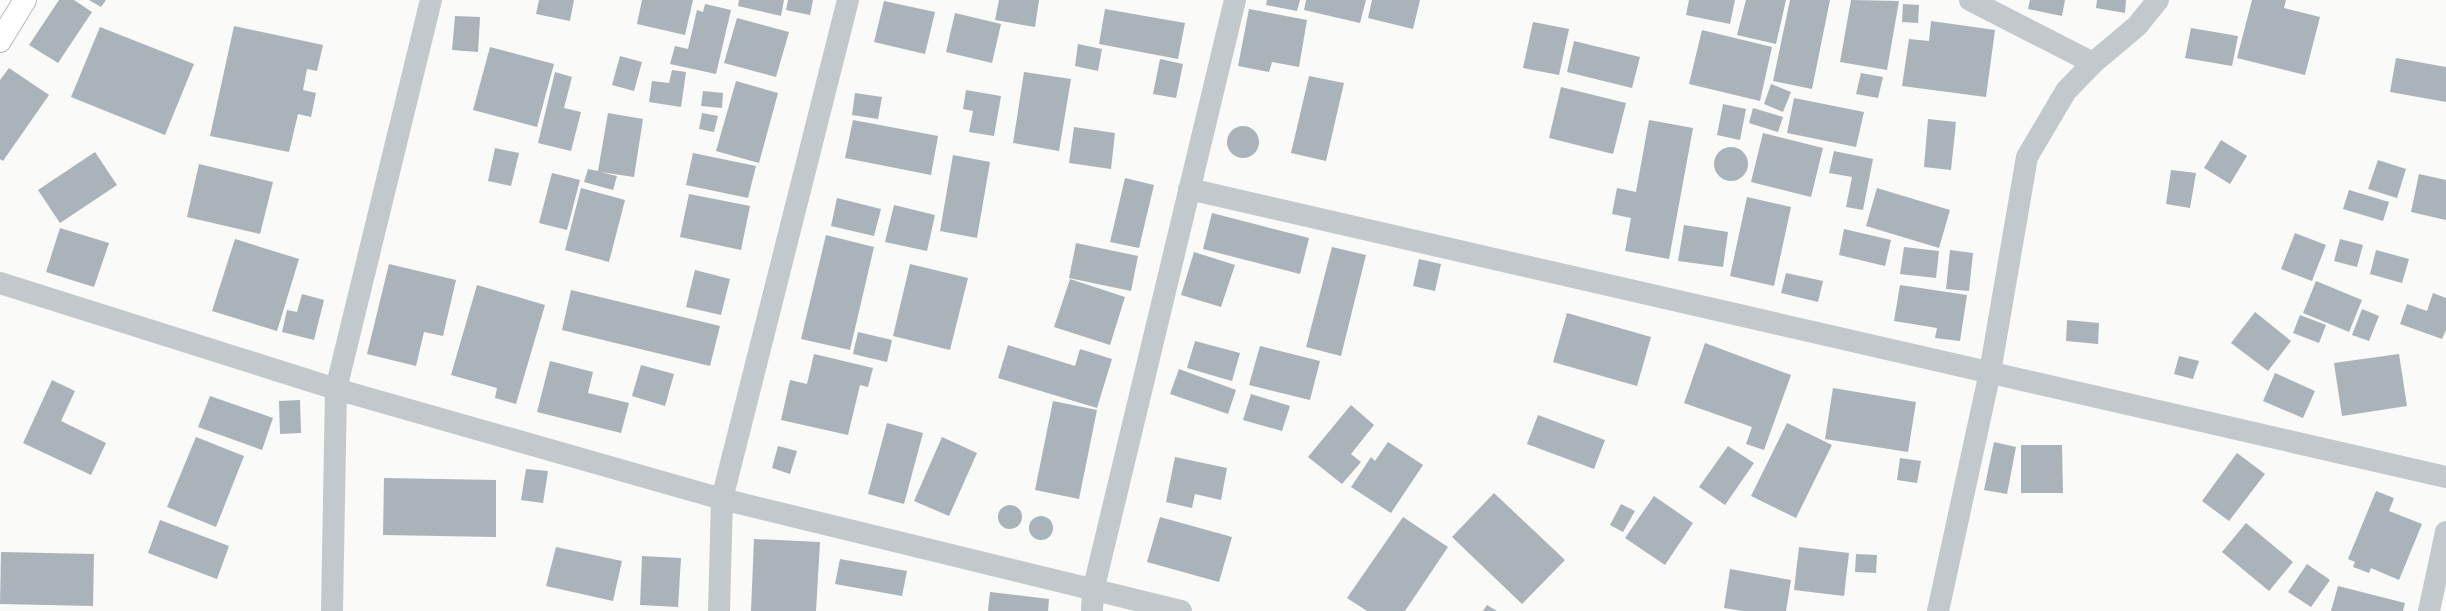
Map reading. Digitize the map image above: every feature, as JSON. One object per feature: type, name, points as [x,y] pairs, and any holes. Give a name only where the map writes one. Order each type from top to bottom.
[{"type":"main road","points":[[0,41],[25,0]]},
{"type":"street","points":[[332,611],[336,389],[431,0]]},
{"type":"street","points":[[720,611],[722,499],[848,0]]},
{"type":"street","points":[[1093,601],[1189,189],[1235,0]]},
{"type":"street","points":[[1970,0],[2093,63]]},
{"type":"street","points":[[1938,611],[1990,372],[2027,157],[2066,91],[2093,63],[2137,26],[2158,0]]},
{"type":"street","points":[[1189,189],[2446,477]]},
{"type":"street","points":[[0,283],[336,389],[722,499],[1093,601],[1181,611]]},
{"type":"street","points":[[2429,611],[2446,532]]},
{"type":"building","points":[[59,0],[74,0],[92,12],[58,63],[29,45]]},
{"type":"building","points":[[89,0],[106,0],[101,7]]},
{"type":"building","points":[[539,0],[574,0],[570,21],[536,14]]},
{"type":"building","points":[[642,0],[693,0],[685,35],[637,24]]},
{"type":"building","points":[[739,0],[784,0],[781,16],[738,6]]},
{"type":"building","points":[[788,0],[813,0],[810,15],[786,10]]},
{"type":"building","points":[[999,0],[1039,0],[1035,27],[995,20]]},
{"type":"building","points":[[1267,0],[1300,0],[1297,11],[1266,5]]},
{"type":"building","points":[[1306,0],[1366,0],[1360,23],[1304,10]]},
{"type":"building","points":[[1372,0],[1420,0],[1413,29],[1368,18]]},
{"type":"building","points":[[1689,0],[1735,0],[1730,24],[1686,15]]},
{"type":"building","points":[[1746,0],[1786,0],[1776,44],[1737,35]]},
{"type":"building","points":[[1790,0],[1830,0],[1812,89],[1773,81]]},
{"type":"building","points":[[1851,0],[1899,1],[1887,70],[1840,62]]},
{"type":"building","points":[[2030,0],[2065,0],[2062,16],[2028,9]]},
{"type":"building","points":[[2097,0],[2126,0],[2125,13],[2096,8]]},
{"type":"building","points":[[2252,0],[2286,0],[2284,8],[2320,17],[2305,75],[2237,58]]},
{"type":"building","points":[[884,1],[935,12],[925,54],[874,42]]},
{"type":"building","points":[[705,4],[731,10],[716,74],[670,64],[675,46],[688,49],[697,10],[703,12]]},
{"type":"building","points":[[1903,4],[1919,5],[1918,23],[1902,22]]},
{"type":"building","points":[[1105,9],[1185,23],[1178,59],[1099,44]]},
{"type":"building","points":[[1249,9],[1307,20],[1299,67],[1272,62],[1269,72],[1238,66]]},
{"type":"building","points":[[955,13],[1001,24],[992,63],[946,52]]},
{"type":"building","points":[[455,16],[480,17],[478,52],[452,50]]},
{"type":"building","points":[[737,18],[789,32],[776,77],[724,63]]},
{"type":"building","points":[[1931,21],[1995,30],[1986,97],[1902,86],[1909,39],[1929,41]]},
{"type":"building","points":[[1533,22],[1569,29],[1559,75],[1523,68]]},
{"type":"building","points":[[234,26],[323,45],[317,71],[307,69],[303,90],[316,93],[311,117],[298,114],[289,152],[210,136]]},
{"type":"building","points":[[100,27],[194,64],[165,135],[71,97]]},
{"type":"building","points":[[2191,28],[2238,36],[2232,66],[2185,58]]},
{"type":"building","points":[[1702,30],[1772,47],[1760,101],[1689,84]]},
{"type":"building","points":[[1574,41],[1640,57],[1632,88],[1567,72]]},
{"type":"building","points":[[1078,44],[1102,49],[1098,71],[1075,66]]},
{"type":"building","points":[[490,47],[554,64],[537,127],[473,110]]},
{"type":"building","points":[[620,56],[642,62],[634,91],[612,85]]},
{"type":"building","points":[[2396,58],[2446,67],[2446,102],[2390,92]]},
{"type":"building","points":[[1160,59],[1183,64],[1176,98],[1153,94]]},
{"type":"building","points":[[9,68],[49,95],[3,161],[0,159],[0,80]]},
{"type":"building","points":[[672,70],[686,72],[681,107],[649,102],[652,81],[669,83]]},
{"type":"building","points":[[555,72],[572,77],[564,108],[581,112],[571,151],[538,143]]},
{"type":"building","points":[[1024,72],[1071,79],[1059,151],[1013,143]]},
{"type":"building","points":[[1861,73],[1883,77],[1878,98],[1856,94]]},
{"type":"building","points":[[1309,76],[1344,83],[1326,161],[1291,153]]},
{"type":"building","points":[[736,81],[778,93],[759,163],[716,151]]},
{"type":"building","points":[[1771,84],[1791,92],[1783,112],[1764,104]]},
{"type":"building","points":[[1561,87],[1626,103],[1613,154],[1549,138]]},
{"type":"building","points":[[966,90],[1001,96],[994,136],[969,132],[973,111],[963,109]]},
{"type":"building","points":[[703,91],[723,93],[722,108],[701,106]]},
{"type":"building","points":[[855,93],[882,97],[878,119],[852,115]]},
{"type":"building","points":[[1794,98],[1864,112],[1856,147],[1787,133]]},
{"type":"building","points":[[1723,104],[1746,109],[1740,140],[1717,135]]},
{"type":"building","points":[[1753,108],[1783,117],[1778,132],[1749,123]]},
{"type":"building","points":[[608,113],[643,119],[634,177],[600,172],[617,176],[613,190],[584,182],[588,169],[598,171]]},
{"type":"building","points":[[702,113],[718,116],[714,132],[699,129]]},
{"type":"building","points":[[1928,119],[1956,122],[1951,170],[1924,167]]},
{"type":"building","points":[[853,120],[938,136],[931,175],[845,158]]},
{"type":"building","points":[[1649,120],[1693,128],[1669,259],[1625,251],[1631,218],[1612,214],[1617,188],[1636,192]]},
{"type":"building","points":[[1240,126],[1246,126],[1256,133],[1259,142],[1258,148],[1252,155],[1246,158],[1240,158],[1230,151],[1227,145],[1227,139],[1234,129]]},
{"type":"building","points":[[1074,127],[1115,133],[1111,169],[1069,163]]},
{"type":"building","points":[[1763,133],[1823,148],[1811,197],[1751,182]]},
{"type":"building","points":[[2221,140],[2247,156],[2230,184],[2204,168]]},
{"type":"building","points":[[1731,147],[1743,152],[1748,164],[1743,176],[1731,181],[1719,176],[1714,164],[1719,152]]},
{"type":"building","points":[[495,148],[519,153],[511,186],[488,181]]},
{"type":"building","points":[[1834,151],[1873,159],[1863,210],[1846,207],[1852,177],[1829,173]]},
{"type":"building","points":[[95,152],[117,185],[60,223],[38,190]]},
{"type":"building","points":[[693,153],[756,166],[748,198],[686,185]]},
{"type":"building","points":[[953,155],[990,162],[977,238],[940,231]]},
{"type":"building","points":[[2378,160],[2406,169],[2397,198],[2368,189]]},
{"type":"building","points":[[199,164],[273,182],[260,234],[187,217]]},
{"type":"building","points":[[2171,170],[2196,173],[2190,208],[2166,204]]},
{"type":"building","points":[[552,173],[580,180],[567,230],[539,223]]},
{"type":"building","points":[[2419,174],[2446,180],[2446,220],[2411,212]]},
{"type":"building","points":[[1125,178],[1154,185],[1139,248],[1110,242]]},
{"type":"building","points":[[581,188],[625,200],[609,262],[565,250]]},
{"type":"building","points":[[1877,188],[1950,210],[1939,248],[1866,226]]},
{"type":"building","points":[[2349,190],[2389,202],[2383,221],[2343,209]]},
{"type":"building","points":[[689,194],[750,206],[741,250],[680,237]]},
{"type":"building","points":[[1747,197],[1791,207],[1774,286],[1730,276]]},
{"type":"building","points":[[837,198],[881,209],[874,236],[831,226]]},
{"type":"building","points":[[894,205],[935,215],[927,251],[885,242]]},
{"type":"building","points":[[1212,213],[1309,238],[1300,274],[1203,249]]},
{"type":"building","points":[[1684,225],[1728,232],[1723,267],[1678,261]]},
{"type":"building","points":[[60,228],[109,243],[94,287],[46,272]]},
{"type":"building","points":[[1844,229],[1891,240],[1885,266],[1839,255]]},
{"type":"building","points":[[2295,233],[2326,245],[2312,281],[2281,269]]},
{"type":"building","points":[[826,235],[874,247],[850,350],[801,339]]},
{"type":"building","points":[[235,239],[299,259],[277,331],[212,311]]},
{"type":"building","points":[[2340,239],[2363,245],[2357,267],[2334,261]]},
{"type":"building","points":[[1076,243],[1138,256],[1131,291],[1069,278]]},
{"type":"building","points":[[1332,247],[1366,255],[1341,356],[1306,347]]},
{"type":"building","points":[[1904,247],[1939,251],[1936,278],[1900,274]]},
{"type":"building","points":[[1950,250],[1973,253],[1969,291],[1946,289]]},
{"type":"building","points":[[2376,250],[2409,259],[2402,283],[2370,274]]},
{"type":"building","points":[[1194,252],[1235,265],[1221,307],[1181,295]]},
{"type":"building","points":[[1419,259],[1441,264],[1435,291],[1413,286]]},
{"type":"building","points":[[389,264],[456,280],[443,336],[424,332],[416,366],[367,354]]},
{"type":"building","points":[[910,264],[968,278],[950,350],[893,336]]},
{"type":"building","points":[[695,270],[730,279],[721,315],[686,307]]},
{"type":"building","points":[[1786,273],[1823,281],[1818,302],[1781,293]]},
{"type":"building","points":[[1070,279],[1125,297],[1110,345],[1054,327]]},
{"type":"building","points":[[2316,281],[2362,300],[2349,332],[2303,313]]},
{"type":"building","points":[[477,285],[545,305],[516,404],[495,398],[497,388],[451,375]]},
{"type":"building","points":[[1900,285],[1967,295],[1960,341],[1935,338],[1937,328],[1894,321]]},
{"type":"building","points":[[571,290],[720,326],[710,366],[562,330]]},
{"type":"building","points":[[2433,293],[2446,298],[2446,330],[2442,339],[2400,324],[2407,304],[2427,311]]},
{"type":"building","points":[[302,294],[324,300],[314,340],[282,332],[287,310],[297,312]]},
{"type":"building","points":[[2362,309],[2379,316],[2369,341],[2352,335]]},
{"type":"building","points":[[2255,312],[2291,341],[2268,371],[2231,343]]},
{"type":"building","points":[[1567,313],[1651,337],[1637,386],[1553,362]]},
{"type":"building","points":[[2300,315],[2326,325],[2319,343],[2293,333]]},
{"type":"building","points":[[2067,320],[2099,323],[2098,344],[2066,341]]},
{"type":"building","points":[[858,332],[892,340],[887,362],[853,354]]},
{"type":"building","points":[[1195,341],[1240,353],[1232,381],[1187,368]]},
{"type":"building","points":[[1705,343],[1791,375],[1764,450],[1746,444],[1752,427],[1684,403]]},
{"type":"building","points":[[1008,345],[1075,366],[1080,349],[1112,359],[1097,408],[998,378]]},
{"type":"building","points":[[1260,346],[1320,361],[1310,400],[1249,385]]},
{"type":"building","points":[[814,354],[873,368],[868,387],[860,385],[848,435],[781,420],[790,380],[807,384]]},
{"type":"building","points":[[2399,354],[2407,406],[2342,416],[2334,363]]},
{"type":"building","points":[[2179,356],[2199,361],[2193,379],[2174,374]]},
{"type":"building","points":[[550,361],[593,372],[588,393],[629,403],[621,433],[537,412]]},
{"type":"building","points":[[641,365],[674,374],[665,406],[632,396]]},
{"type":"building","points":[[1179,369],[1236,390],[1228,414],[1170,394]]},
{"type":"building","points":[[2275,373],[2315,391],[2303,418],[2263,401]]},
{"type":"building","points":[[52,380],[75,391],[61,421],[106,443],[91,475],[23,443]]},
{"type":"building","points":[[1833,388],[1916,402],[1908,452],[1825,439]]},
{"type":"building","points":[[1251,394],[1290,406],[1282,431],[1243,420]]},
{"type":"building","points":[[210,396],[273,418],[262,450],[198,427]]},
{"type":"building","points":[[300,400],[301,433],[280,434],[279,401]]},
{"type":"building","points":[[1053,401],[1097,410],[1079,499],[1035,490]]},
{"type":"building","points":[[1351,405],[1374,425],[1351,454],[1361,462],[1342,484],[1308,457]]},
{"type":"building","points":[[1538,415],[1605,440],[1594,469],[1527,444]]},
{"type":"building","points":[[887,423],[923,433],[904,504],[868,494]]},
{"type":"building","points":[[1787,423],[1832,445],[1796,518],[1751,496]]},
{"type":"building","points":[[196,437],[244,456],[216,527],[167,507]]},
{"type":"building","points":[[942,437],[977,453],[949,516],[914,501]]},
{"type":"building","points":[[1388,442],[1423,465],[1391,513],[1351,487],[1371,457],[1375,461]]},
{"type":"building","points":[[1994,442],[2016,447],[2007,494],[1984,490]]},
{"type":"building","points":[[2021,445],[2062,445],[2063,493],[2021,493]]},
{"type":"building","points":[[778,446],[797,451],[790,474],[772,468]]},
{"type":"building","points":[[1728,446],[1754,463],[1725,505],[1699,487]]},
{"type":"building","points":[[2237,453],[2265,474],[2229,521],[2202,501]]},
{"type":"building","points":[[1175,457],[1227,468],[1221,500],[1195,494],[1192,508],[1166,502]]},
{"type":"building","points":[[1900,458],[1921,461],[1917,483],[1897,480]]},
{"type":"building","points":[[526,469],[548,471],[543,503],[521,500]]},
{"type":"building","points":[[384,478],[496,480],[496,537],[383,535]]},
{"type":"building","points":[[2376,491],[2394,498],[2389,511],[2422,524],[2399,580],[2371,568],[2369,573],[2353,567],[2355,562],[2348,559]]},
{"type":"building","points":[[1494,493],[1565,560],[1522,604],[1452,537]]},
{"type":"building","points":[[1654,496],[1693,523],[1665,565],[1625,538]]},
{"type":"building","points":[[1621,504],[1635,511],[1623,532],[1610,525]]},
{"type":"building","points":[[1010,505],[1019,508],[1022,517],[1019,526],[1010,529],[1001,526],[998,517],[1001,508]]},
{"type":"building","points":[[1041,516],[1050,519],[1053,528],[1050,537],[1041,540],[1032,537],[1029,528],[1032,519]]},
{"type":"building","points":[[1160,517],[1232,537],[1219,582],[1147,562]]},
{"type":"building","points":[[1403,517],[1448,547],[1405,611],[1367,611],[1347,598]]},
{"type":"building","points":[[160,520],[229,546],[217,579],[148,553]]},
{"type":"building","points":[[2246,523],[2293,562],[2269,591],[2222,552]]},
{"type":"building","points":[[754,539],[820,542],[816,611],[751,611]]},
{"type":"building","points":[[556,547],[622,561],[613,601],[546,586]]},
{"type":"building","points":[[1799,547],[1849,553],[1844,596],[1794,590]]},
{"type":"building","points":[[1,552],[94,554],[93,606],[0,604]]},
{"type":"building","points":[[1856,554],[1877,555],[1876,573],[1855,572]]},
{"type":"building","points":[[642,556],[681,558],[678,607],[640,605]]},
{"type":"building","points":[[840,559],[907,571],[902,596],[835,584]]},
{"type":"building","points":[[2307,564],[2330,580],[2311,607],[2288,592]]},
{"type":"building","points":[[1730,569],[1791,580],[1786,611],[1743,611],[1724,608]]},
{"type":"building","points":[[2338,586],[2405,603],[2403,611],[2331,611]]},
{"type":"building","points":[[990,592],[1049,599],[1048,611],[988,611]]},
{"type":"building","points":[[1487,605],[1497,611],[1483,611]]}]
